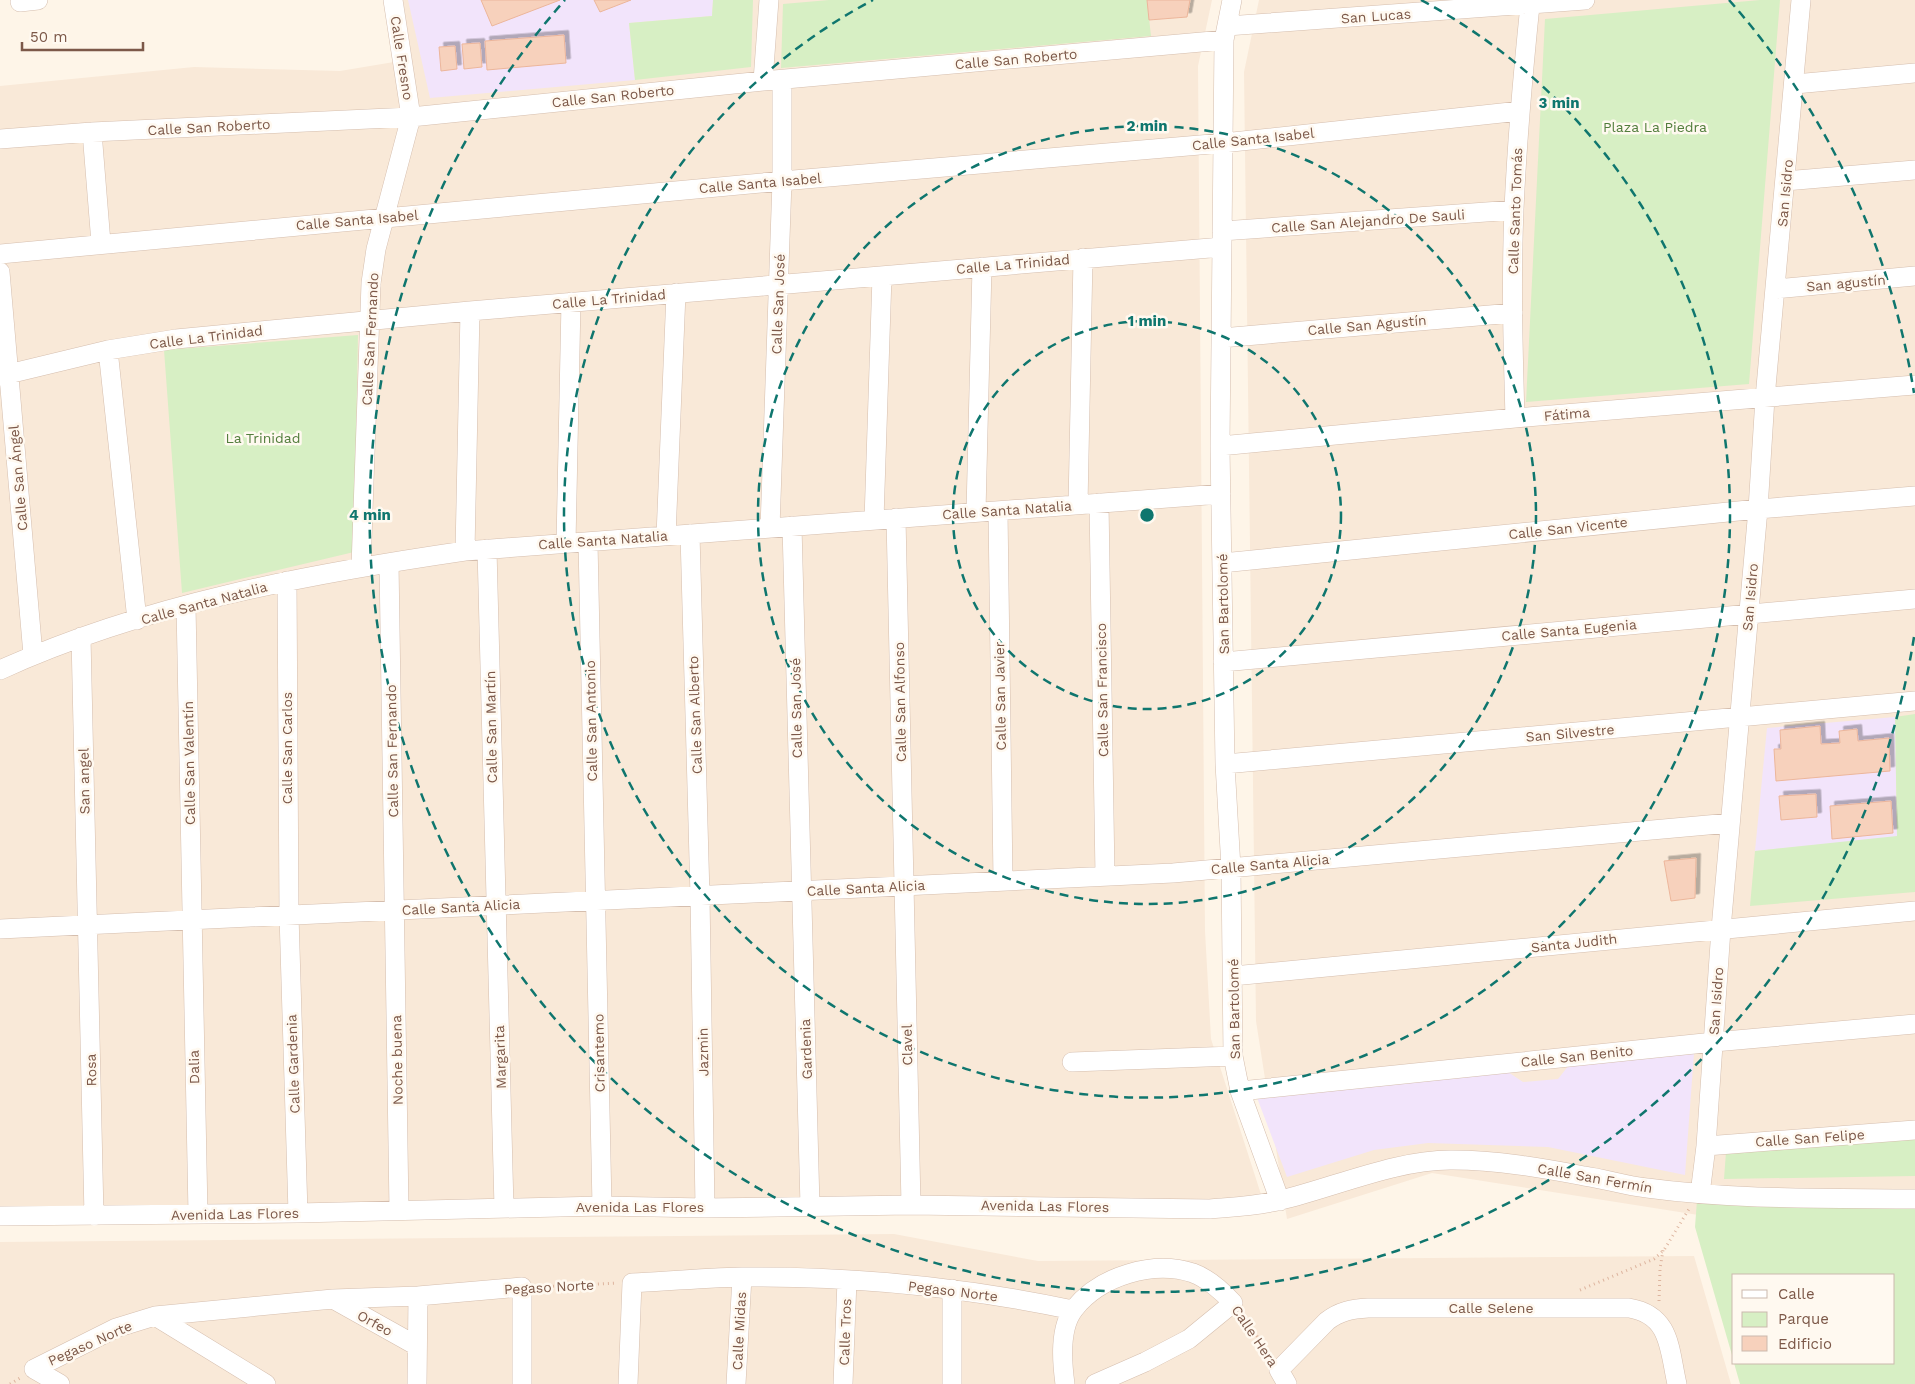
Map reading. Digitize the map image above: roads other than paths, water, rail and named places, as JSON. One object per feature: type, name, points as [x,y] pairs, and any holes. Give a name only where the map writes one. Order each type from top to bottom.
[{"type":"street","name":"Calle Fresno","points":[[393,0],[412,116]]},
{"type":"street","points":[[763,81],[769,0]]},
{"type":"street","name":"San Bartolomé","points":[[1232,0],[1225,33],[1220,446],[1225,764],[1231,868],[1233,1056],[1240,1091],[1280,1201]]},
{"type":"street","name":"San Lucas","points":[[1225,33],[1585,0]]},
{"type":"street","name":"San Isidro","points":[[1700,1194],[1706,1146],[1721,929],[1758,509],[1765,398],[1795,84],[1801,0]]},
{"type":"street","name":"Calle Santo Tomás","points":[[1515,418],[1512,313],[1514,210],[1520,111],[1530,5]]},
{"type":"street","name":"Calle San Roberto","points":[[0,139],[92,132],[412,116],[782,80],[1225,33]]},
{"type":"street","points":[[1795,84],[1915,73]]},
{"type":"street","name":"Calle San José","points":[[770,528],[782,181],[782,80]]},
{"type":"street","name":"Calle Santa Isabel","points":[[0,254],[101,243],[782,181],[1223,143],[1520,111]]},
{"type":"street","name":"Calle San Fernando","points":[[361,567],[372,274],[376,249],[412,116]]},
{"type":"street","points":[[92,132],[101,243]]},
{"type":"street","points":[[1785,181],[1915,170]]},
{"type":"street","name":"Calle San Alejandro De Sauli","points":[[1222,239],[1514,210]]},
{"type":"street","name":"Calle La Trinidad","points":[[4,374],[108,350],[176,339],[470,310],[1083,258],[1222,239]]},
{"type":"street","points":[[1078,505],[1083,258]]},
{"type":"street","points":[[976,512],[982,267]]},
{"type":"street","name":"Calle San Ángel","points":[[0,272],[4,374],[33,655]]},
{"type":"street","points":[[874,520],[882,276]]},
{"type":"street","name":"San agustín","points":[[1776,289],[1915,276]]},
{"type":"street","points":[[666,536],[676,293]]},
{"type":"street","points":[[566,543],[571,302]]},
{"type":"street","points":[[465,551],[470,310]]},
{"type":"street","name":"Calle San Agustín","points":[[1221,338],[1512,313]]},
{"type":"street","points":[[108,350],[137,620]]},
{"type":"street","name":"Fátima","points":[[1220,446],[1515,418],[1915,385]]},
{"type":"street","name":"Calle Santa Natalia","points":[[0,670],[81,637],[186,606],[286,582],[361,567],[465,551],[1221,494]]},
{"type":"street","name":"Calle San Vicente","points":[[1222,563],[1758,509],[1915,496]]},
{"type":"street","name":"Calle San Francisco","points":[[1099,503],[1105,876]]},
{"type":"street","name":"Calle San Javier","points":[[998,511],[1003,881]]},
{"type":"street","name":"Calle San Alfonso","points":[[896,518],[904,886]]},
{"type":"street","name":"Calle San José","points":[[792,526],[801,891]]},
{"type":"street","name":"Calle San Alberto","points":[[690,534],[700,896]]},
{"type":"street","name":"Calle San Antonio","points":[[588,542],[596,900]]},
{"type":"street","name":"Calle San Martín","points":[[487,549],[495,905]]},
{"type":"street","name":"Calle San Fernando","points":[[388,563],[395,910]]},
{"type":"street","name":"Calle San Carlos","points":[[286,582],[288,915]]},
{"type":"street","name":"Calle Santa Eugenia","points":[[1224,662],[1915,599]]},
{"type":"street","name":"Calle San Valentín","points":[[186,606],[191,920]]},
{"type":"street","name":"San angel","points":[[81,637],[87,925]]},
{"type":"street","name":"San Silvestre","points":[[1225,764],[1915,701]]},
{"type":"street","name":"Calle Santa Alicia","points":[[0,929],[1105,876],[1231,868],[1730,823]]},
{"type":"street","name":"Clavel","points":[[904,886],[911,1204]]},
{"type":"street","name":"Gardenia","points":[[801,891],[810,1206]]},
{"type":"street","name":"Jazmin","points":[[700,896],[705,1208]]},
{"type":"street","name":"Crisantemo","points":[[596,900],[602,1206]]},
{"type":"street","name":"Margarita","points":[[495,905],[504,1208]]},
{"type":"street","name":"Noche buena","points":[[395,910],[400,1210]]},
{"type":"street","name":"Santa Judith","points":[[1233,976],[1915,911]]},
{"type":"street","name":"Calle Gardenia","points":[[288,915],[298,1213]]},
{"type":"street","name":"Dalia","points":[[191,920],[198,1214]]},
{"type":"street","name":"Rosa","points":[[87,925],[94,1216]]},
{"type":"street","name":"Calle San Benito","points":[[1240,1091],[1714,1042],[1915,1024]]},
{"type":"street","points":[[1072,1062],[1233,1056]]},
{"type":"street","name":"Calle San Felipe","points":[[1706,1146],[1915,1130]]},
{"type":"street","name":"Calle San Fermín","points":[[1280,1201],[1398,1168],[1431,1161],[1454,1160],[1528,1167],[1645,1188],[1700,1194],[1774,1198],[1915,1198]]},
{"type":"street","name":"Avenida Las Flores","points":[[0,1216],[298,1213],[602,1206],[705,1208],[911,1204],[1210,1209],[1280,1201]]},
{"type":"street","name":"Calle Hera","points":[[1065,1384],[1062,1349],[1064,1333],[1073,1310],[1091,1294],[1112,1280],[1132,1273],[1155,1269],[1176,1269],[1195,1274],[1223,1293],[1233,1303],[1189,1339],[1145,1362],[1095,1384]]},
{"type":"street","name":"Pegaso Norte","points":[[628,1384],[632,1283],[742,1277],[847,1280],[952,1289],[1073,1310]]},
{"type":"street","name":"Calle Midas","points":[[736,1384],[742,1277]]},
{"type":"street","name":"Calle Tros","points":[[843,1384],[847,1280]]},
{"type":"street","name":"Pegaso Norte","points":[[60,1384],[34,1369],[116,1328],[155,1316],[333,1299],[418,1296],[522,1287],[522,1384]]},
{"type":"street","points":[[952,1289],[952,1384]]},
{"type":"street","points":[[417,1384],[418,1296]]},
{"type":"street","name":"Orfeo","points":[[333,1299],[417,1346]]},
{"type":"street","name":"Calle Selene","points":[[1283,1377],[1327,1321],[1336,1314],[1356,1308],[1629,1308],[1641,1310],[1662,1325],[1677,1384]]},
{"type":"street","points":[[155,1316],[266,1384]]},
{"type":"park label","name":"Plaza La Piedra","points":[[1655,127]]},
{"type":"park label","name":"La Trinidad","points":[[263,438]]}]
